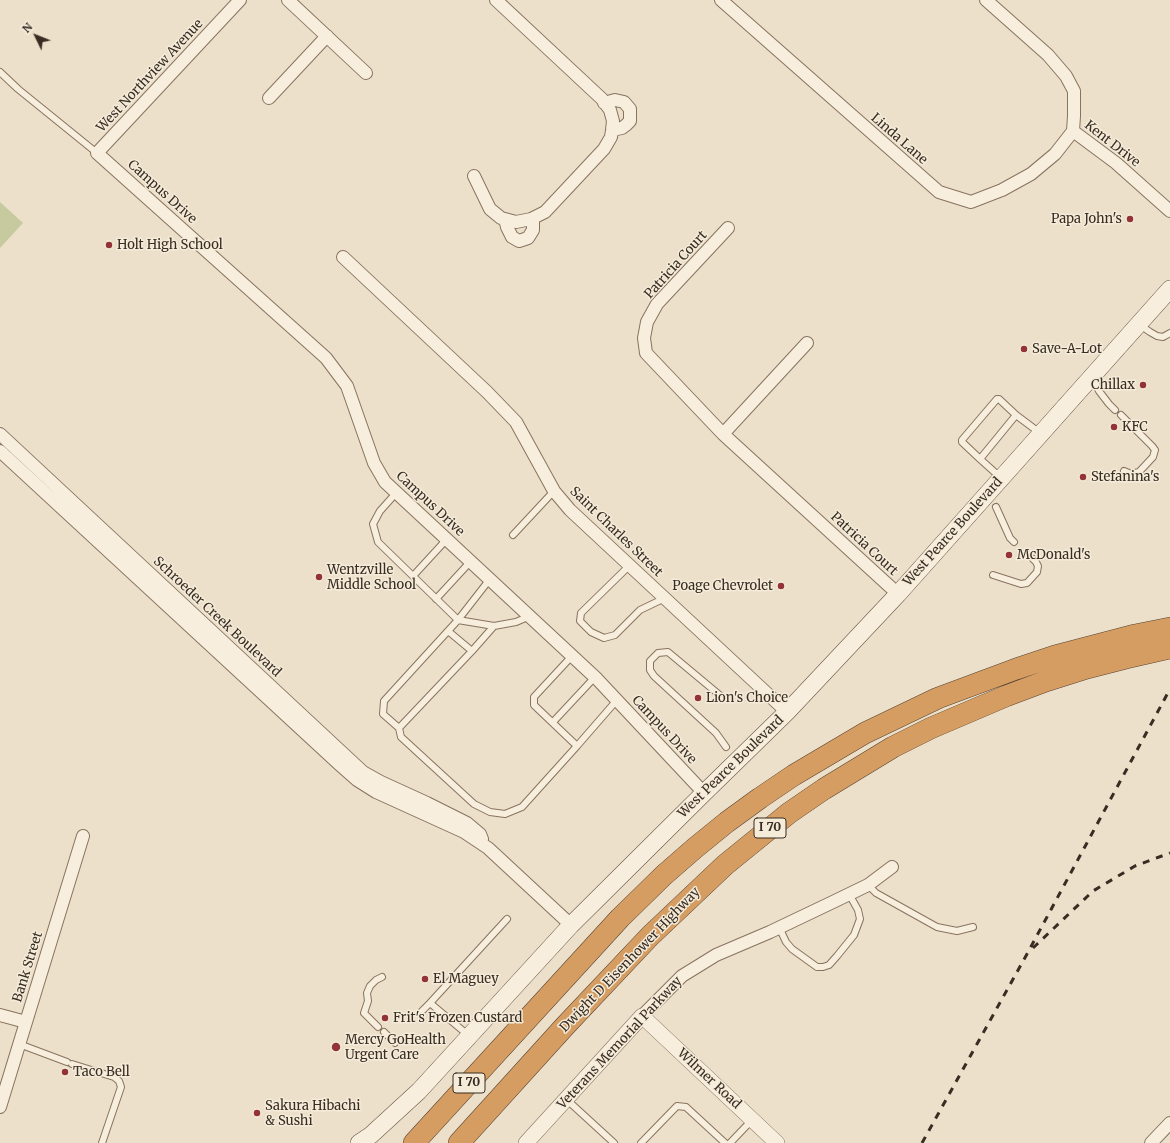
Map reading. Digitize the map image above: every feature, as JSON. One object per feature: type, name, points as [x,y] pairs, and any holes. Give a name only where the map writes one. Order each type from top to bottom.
[{"type":"highway","name":"I 70","points":[[414,1143],[620,918],[664,875],[727,822],[794,774],[865,734],[938,698],[1055,656],[1135,635],[1170,628]]},
{"type":"highway","name":"Dwight D Eisenhower Highway","points":[[459,1143],[602,986],[656,930],[725,865],[789,813],[824,789],[893,747],[931,728],[1006,696],[1046,681],[1087,668],[1170,648]]},
{"type":"main road","name":"West Pearce Boulevard","points":[[359,1143],[371,1136],[419,1091],[571,925],[787,712],[898,594],[1170,289]]},
{"type":"street","name":"West Northview Avenue","points":[[98,153],[240,0]]},
{"type":"street","points":[[288,0],[366,73]]},
{"type":"street","points":[[474,176],[490,208],[501,218],[516,222],[533,218],[545,212],[604,149],[611,137],[612,130],[613,121],[610,110],[604,102],[496,0]]},
{"type":"street","name":"Linda Lane","points":[[721,0],[939,192],[971,202],[1002,190],[1031,174],[1055,154],[1073,131]]},
{"type":"street","name":"Kent Drive","points":[[986,0],[1048,55],[1066,76],[1074,92],[1073,131],[1116,163],[1170,211]]},
{"type":"street","points":[[269,98],[327,36]]},
{"type":"street","points":[[604,102],[615,100],[624,102],[630,109],[630,120],[626,125],[622,128],[612,130]]},
{"type":"street","name":"Campus Drive","points":[[98,153],[326,358],[347,386],[374,463],[385,482],[595,677],[704,793]]},
{"type":"street","points":[[505,219],[512,236],[520,241],[528,238],[533,230],[533,218]]},
{"type":"street","name":"Patricia Court","points":[[728,228],[657,304],[647,322],[644,338],[646,353],[724,434],[898,594]]},
{"type":"street","name":"Saint Charles Street","points":[[343,257],[487,392],[516,422],[554,492],[570,510],[787,712]]},
{"type":"street","points":[[724,434],[807,343]]},
{"type":"street","name":"Schroeder Creek Boulevard","points":[[0,434],[363,772],[424,808]]},
{"type":"street","name":"Schroeder Creek Boulevard","points":[[0,451],[357,780],[376,792],[467,823],[480,834],[488,848],[571,925]]},
{"type":"street","name":"Bank Street","points":[[0,1107],[83,836]]},
{"type":"street","name":"Veterans Memorial Parkway","points":[[526,1143],[642,1016],[682,976],[716,955],[868,885],[892,867]]},
{"type":"street","points":[[0,1015],[26,1022]]},
{"type":"street","name":"Wilmer Road","points":[[642,1016],[777,1143]]},
{"type":"street","points":[[1151,1143],[1170,1123]]},
{"type":"lane","points":[[0,72],[18,89],[98,153]]},
{"type":"lane","points":[[1139,324],[1157,336],[1164,337],[1170,333]]},
{"type":"lane","points":[[1096,384],[1099,391],[1115,410]]},
{"type":"lane","points":[[1001,478],[962,442],[962,440],[996,399],[999,399],[1016,415],[1041,433]]},
{"type":"lane","points":[[980,459],[1016,415]]},
{"type":"lane","points":[[1120,416],[1152,446],[1154,450],[1153,457],[1139,472],[1131,474],[1124,471]]},
{"type":"lane","points":[[397,492],[380,511],[373,524],[378,542],[458,620],[494,626],[516,622],[530,616]]},
{"type":"lane","points":[[513,536],[554,492]]},
{"type":"lane","points":[[996,507],[1010,538],[1014,542]]},
{"type":"lane","points":[[413,576],[447,539]]},
{"type":"lane","points":[[993,575],[1021,584],[1027,583],[1037,572],[1038,566],[1033,559]]},
{"type":"lane","points":[[436,599],[471,561]]},
{"type":"lane","points":[[630,565],[581,613],[580,621],[591,632],[604,638],[615,635],[640,610],[665,598]]},
{"type":"lane","points":[[490,579],[458,620],[384,701],[383,714],[399,728],[401,737],[474,804],[490,812],[505,814],[522,807],[617,700]]},
{"type":"lane","points":[[399,728],[494,626]]},
{"type":"lane","points":[[448,631],[472,651]]},
{"type":"lane","points":[[722,697],[668,652],[658,653],[650,662],[650,670],[654,676],[716,733],[726,747]]},
{"type":"lane","points":[[572,656],[534,697],[534,705],[577,746]]},
{"type":"lane","points":[[553,722],[595,677]]},
{"type":"lane","points":[[868,885],[876,893],[937,927],[958,931],[973,927]]},
{"type":"lane","points":[[779,927],[786,942],[792,949],[817,967],[829,966],[854,935],[860,919],[858,910],[849,894]]},
{"type":"lane","points":[[421,1012],[507,919]]},
{"type":"lane","points":[[378,1027],[364,1013],[368,1001],[367,993],[370,986],[382,977]]},
{"type":"lane","points":[[430,1003],[470,1036]]},
{"type":"lane","points":[[384,1032],[395,1043]]},
{"type":"lane","points":[[19,1044],[70,1063],[114,1076],[119,1081],[120,1087],[102,1143]]},
{"type":"lane","points":[[566,1099],[614,1143]]},
{"type":"lane","points":[[641,1143],[677,1106],[686,1107],[725,1143]]},
{"type":"lane","points":[[730,1143],[752,1120]]},
{"type":"green space","points":[[0,202],[23,223],[0,248]]},
{"type":"railway","points":[[922,1143],[1027,954],[1170,689]]},
{"type":"railway","points":[[1033,948],[1093,891],[1135,866],[1170,853]]},
{"type":"place","name":"Papa John's","points":[[1130,219]]},
{"type":"place","name":"Holt High School","points":[[109,245]]},
{"type":"place","name":"Save-A-Lot","points":[[1024,349]]},
{"type":"place","name":"Chillax","points":[[1143,385]]},
{"type":"place","name":"KFC","points":[[1114,427]]},
{"type":"place","name":"Stefanina's","points":[[1083,477]]},
{"type":"place","name":"McDonald's","points":[[1009,555]]},
{"type":"place","name":"Wentzville Middle School","points":[[319,577]]},
{"type":"place","name":"Poage Chevrolet","points":[[781,586]]},
{"type":"place","name":"Lion's Choice","points":[[698,698]]},
{"type":"place","name":"El Maguey","points":[[425,979]]},
{"type":"place","name":"Frit's Frozen Custard","points":[[385,1018]]},
{"type":"place","name":"Mercy GoHealth Urgent Care","points":[[336,1047]]},
{"type":"place","name":"Taco Bell","points":[[65,1072]]},
{"type":"place","name":"Sakura Hibachi & Sushi","points":[[257,1113]]}]
